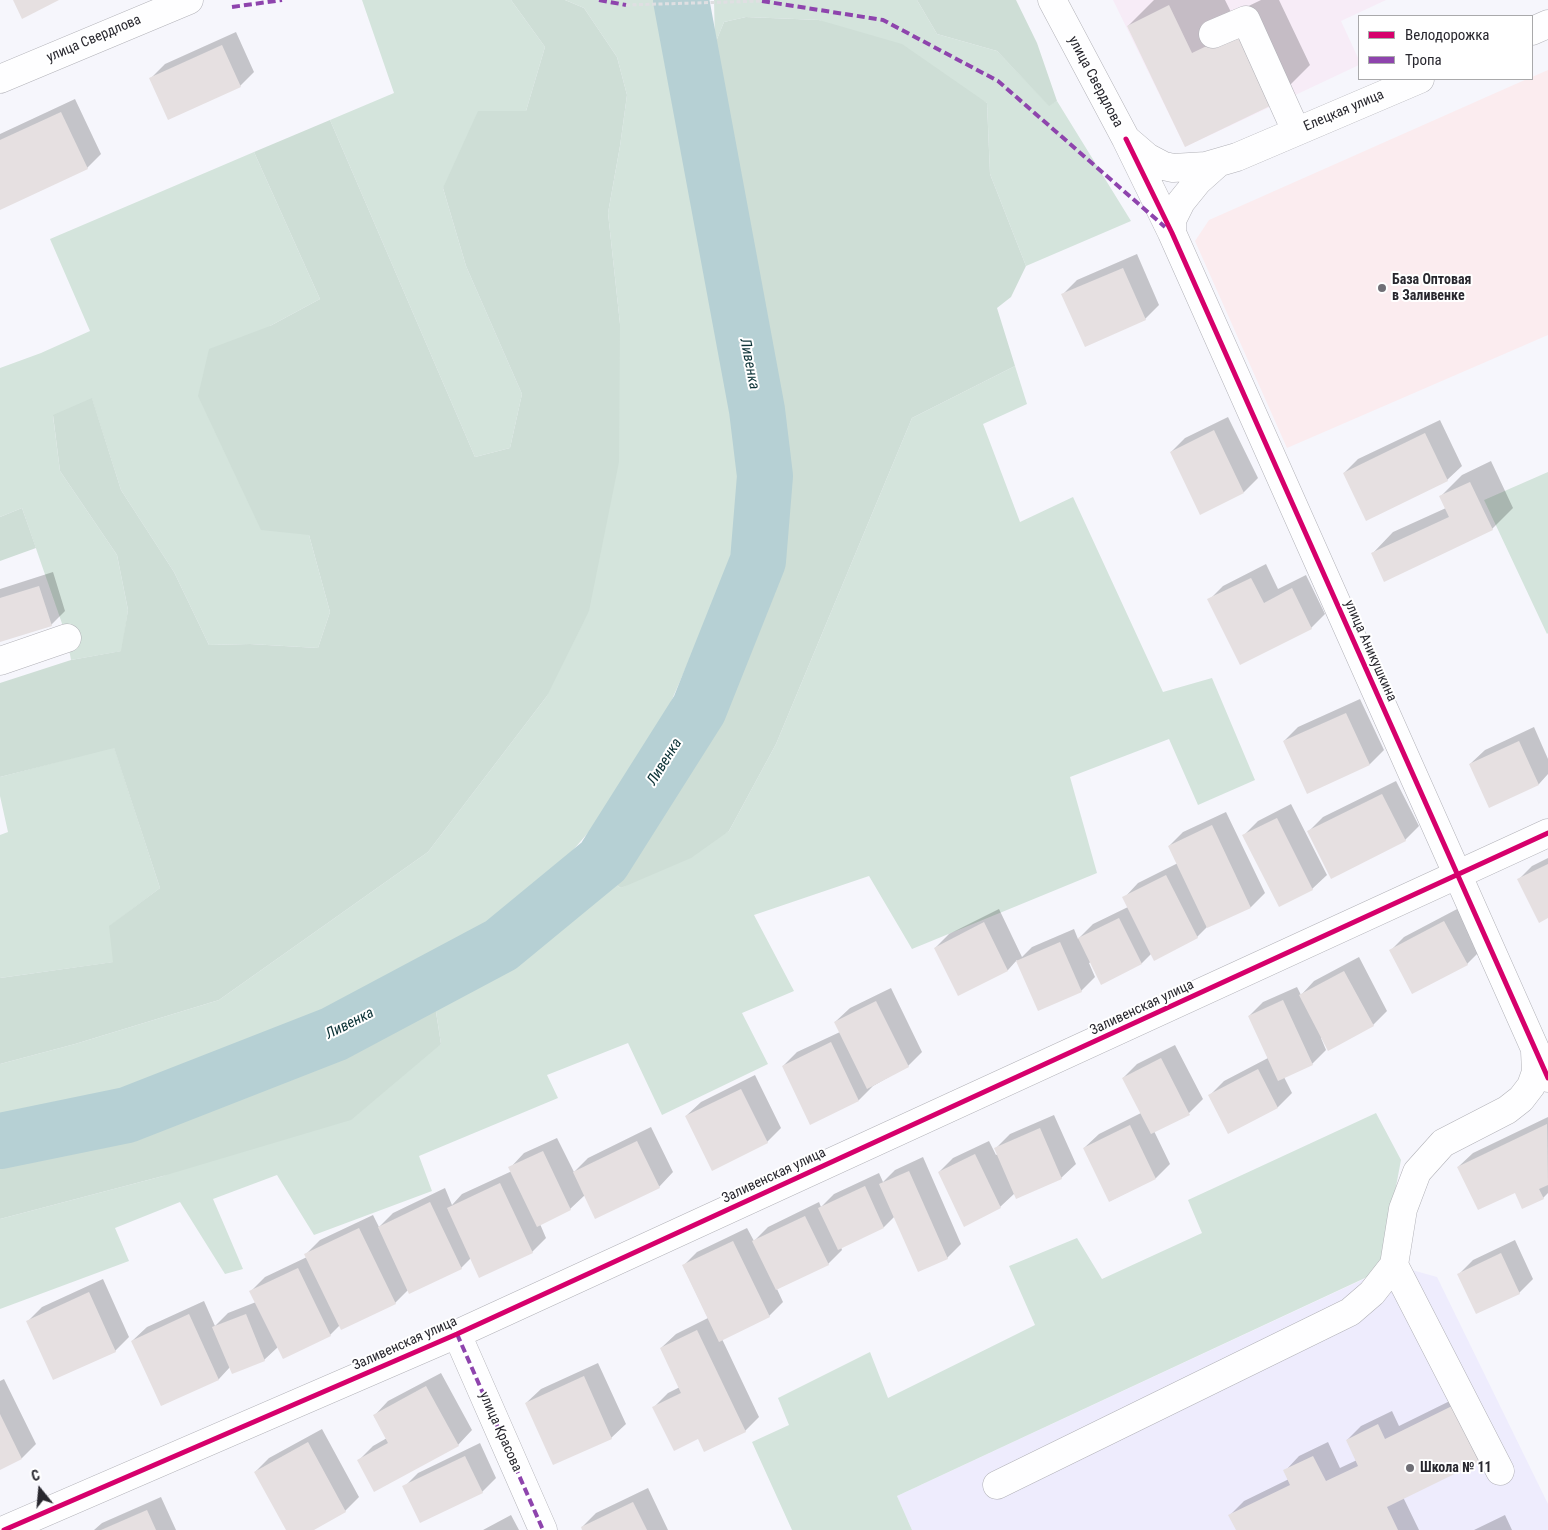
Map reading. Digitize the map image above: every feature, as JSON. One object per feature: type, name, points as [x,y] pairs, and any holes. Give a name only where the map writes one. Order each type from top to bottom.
[{"type":"street","name":"улица Свердлова","points":[[0,78],[189,0]]},
{"type":"street","name":"улица Свердлова","points":[[1052,0],[1126,139],[1147,157],[1164,166],[1194,168],[1217,164]]},
{"type":"street","points":[[1213,34],[1246,20],[1296,131]]},
{"type":"street","points":[[1533,31],[1548,24]]},
{"type":"street","name":"Елецкая улица","points":[[1217,164],[1418,80]]},
{"type":"street","name":"улица Аникушкина","points":[[1126,139],[1172,233],[1548,1078]]},
{"type":"street","points":[[1172,233],[1172,220],[1181,202],[1198,181],[1217,164]]},
{"type":"street","points":[[0,661],[67,638]]},
{"type":"street","name":"Заливенская улица","points":[[4,1530],[49,1521],[1548,833]]},
{"type":"street","points":[[997,1486],[1350,1312],[1372,1293],[1394,1265],[1403,1209],[1417,1172],[1443,1143],[1507,1110],[1521,1100],[1536,1072],[1535,1051]]},
{"type":"street","points":[[1394,1265],[1500,1471]]},
{"type":"street","name":"улица Красова","points":[[457,1334],[543,1530]]},
{"type":"path","points":[[626,5],[762,1]]},
{"type":"shaded area","points":[[362,0],[511,0],[545,47],[526,111],[443,188],[466,266],[522,394],[510,448],[475,457],[330,120],[394,93]]},
{"type":"shaded area","points":[[511,0],[565,0],[584,8],[617,57],[627,95],[608,213],[620,324],[619,462],[589,611],[547,696],[428,852],[219,1000],[75,1044],[0,1064],[0,978],[113,962],[109,926],[160,888],[114,748],[0,777],[0,683],[71,660],[121,651],[128,610],[117,555],[60,471],[53,415],[92,398],[121,490],[174,572],[209,645],[250,644],[318,648],[330,612],[309,535],[261,530],[198,396],[209,349],[270,326],[320,299],[254,152],[330,120],[475,457],[510,448],[522,394],[466,266],[443,188],[478,111],[526,111],[545,47]]},
{"type":"shaded area","points":[[565,0],[666,0],[677,49],[694,172],[729,344],[748,476],[728,571],[640,773],[534,895],[366,992],[202,1066],[25,1117],[0,1122],[0,1064],[75,1044],[219,1000],[428,852],[547,696],[620,324],[608,213],[627,95],[617,57],[584,8]]},
{"type":"shaded area","points":[[714,0],[917,0],[937,34],[997,51],[1049,105],[1057,101],[1131,221],[1026,266],[990,174],[987,103],[819,20],[746,17],[724,22],[715,44]]},
{"type":"shaded area","points":[[917,0],[1016,0],[1037,43],[1057,101],[1049,106],[997,51],[937,34]]},
{"type":"shaded area","points":[[1113,0],[1386,0],[1341,21],[1358,58],[1358,65],[1185,147]]},
{"type":"shaded area","points":[[746,17],[819,20],[902,44],[987,103],[990,174],[1026,266],[1011,297],[997,308],[1015,366],[912,418],[776,744],[729,831],[691,858],[621,888],[607,879],[692,767],[772,563],[783,458],[758,323],[725,96],[715,44],[724,22]]},
{"type":"shaded area","name":"База Оптовая в Заливенке","points":[[1548,70],[1548,335],[1287,448],[1195,241],[1209,220],[1525,80],[1533,80],[1533,77]]},
{"type":"shaded area","points":[[254,152],[320,299],[270,326],[309,535],[330,612],[318,648],[250,644],[209,645],[174,572],[121,490],[92,399],[53,416],[60,471],[117,555],[128,610],[122,651],[71,660],[67,638],[22,508],[0,517],[0,368],[41,353],[90,331],[50,239]]},
{"type":"shaded area","points":[[1015,366],[1027,404],[983,424],[1020,522],[1073,497],[1163,692],[1212,678],[1255,780],[1198,805],[1169,739],[1070,777],[1097,873],[912,949],[869,876],[754,915],[794,991],[742,1013],[768,1064],[662,1115],[628,1043],[547,1075],[558,1098],[419,1156],[432,1191],[314,1235],[277,1175],[213,1199],[243,1269],[225,1274],[180,1202],[115,1228],[129,1261],[0,1309],[0,1219],[163,1176],[441,1044],[434,999],[520,953],[607,879],[621,888],[729,831],[776,744],[912,418]]},
{"type":"shaded area","points":[[1548,472],[1548,633],[1547,634],[1484,500]]},
{"type":"shaded area","points":[[22,508],[36,548],[0,561],[0,517]]},
{"type":"shaded area","points":[[114,747],[160,888],[110,926],[114,962],[0,978],[0,835],[8,832],[0,796],[0,777]]},
{"type":"shaded area","points":[[434,999],[441,1044],[351,1120],[163,1176],[0,1219],[0,1169],[98,1147],[242,1092],[337,1051]]},
{"type":"shaded area","points":[[1376,1113],[1401,1160],[1380,1271],[897,1496],[912,1530],[792,1530],[752,1442],[789,1425],[778,1398],[870,1352],[888,1398],[1035,1325],[1009,1266],[1077,1238],[1102,1279],[1202,1233],[1188,1200]]},
{"type":"shaded area","points":[[1394,1265],[1437,1277],[1548,1504],[1548,1530],[912,1530],[897,1496]]},
{"type":"building","points":[[13,0],[59,0],[22,19]]},
{"type":"building","points":[[1169,5],[1192,53],[1236,32],[1270,106],[1185,147],[1127,26]]},
{"type":"building","points":[[222,45],[241,87],[168,120],[149,78]]},
{"type":"building","points":[[61,112],[88,169],[0,210],[0,140]]},
{"type":"building","points":[[1123,268],[1146,320],[1085,347],[1061,294]]},
{"type":"building","points":[[1214,430],[1244,493],[1200,515],[1170,452]]},
{"type":"building","points":[[1425,433],[1448,481],[1366,521],[1343,473]]},
{"type":"building","points":[[1470,482],[1493,530],[1384,582],[1371,553],[1449,517],[1439,496]]},
{"type":"building","points":[[1251,578],[1264,603],[1292,588],[1312,629],[1240,665],[1207,599]]},
{"type":"building","points":[[39,586],[52,626],[0,642],[0,598]]},
{"type":"building","points":[[1346,713],[1370,765],[1307,794],[1283,741]]},
{"type":"building","points":[[1519,741],[1539,785],[1489,808],[1469,764]]},
{"type":"building","points":[[1382,794],[1406,841],[1331,879],[1307,831]]},
{"type":"building","points":[[1277,818],[1313,890],[1279,907],[1242,835]]},
{"type":"building","points":[[1212,825],[1251,908],[1207,928],[1168,846]]},
{"type":"building","points":[[1548,864],[1548,918],[1539,923],[1517,879]]},
{"type":"building","points":[[1166,875],[1198,938],[1154,961],[1122,897]]},
{"type":"building","points":[[1119,918],[1142,964],[1101,985],[1078,938]]},
{"type":"building","points":[[1444,921],[1468,965],[1412,994],[1389,950]]},
{"type":"building","points":[[984,922],[1008,971],[958,996],[934,948]]},
{"type":"building","points":[[1060,942],[1082,992],[1038,1011],[1016,961]]},
{"type":"building","points":[[1344,971],[1374,1026],[1328,1051],[1299,995]]},
{"type":"building","points":[[1283,1000],[1313,1065],[1278,1081],[1248,1016]]},
{"type":"building","points":[[876,1001],[909,1067],[867,1089],[834,1022]]},
{"type":"building","points":[[831,1042],[859,1101],[810,1125],[782,1066]]},
{"type":"building","points":[[1161,1058],[1190,1115],[1151,1134],[1122,1078]]},
{"type":"building","points":[[1258,1069],[1278,1108],[1228,1134],[1208,1095]]},
{"type":"building","points":[[741,1089],[768,1143],[712,1171],[685,1116]]},
{"type":"building","points":[[1547,1124],[1548,1185],[1539,1189],[1544,1199],[1522,1209],[1515,1193],[1478,1210],[1457,1167]]},
{"type":"building","points":[[1130,1125],[1156,1179],[1109,1202],[1083,1148]]},
{"type":"building","points":[[1040,1128],[1062,1179],[1016,1199],[994,1148]]},
{"type":"building","points":[[637,1141],[660,1188],[595,1219],[573,1172]]},
{"type":"building","points":[[543,1151],[571,1210],[537,1227],[508,1167]]},
{"type":"building","points":[[975,1154],[1001,1208],[964,1227],[938,1172]]},
{"type":"building","points":[[909,1171],[948,1259],[918,1272],[879,1184]]},
{"type":"building","points":[[500,1183],[533,1253],[479,1278],[447,1208]]},
{"type":"building","points":[[865,1186],[884,1228],[838,1250],[818,1208]]},
{"type":"building","points":[[430,1202],[462,1269],[409,1294],[378,1227]]},
{"type":"building","points":[[805,1216],[829,1265],[776,1290],[752,1241]]},
{"type":"building","points":[[359,1228],[396,1304],[341,1330],[304,1254]]},
{"type":"building","points":[[733,1241],[770,1317],[719,1342],[682,1265]]},
{"type":"building","points":[[1501,1253],[1520,1294],[1476,1314],[1457,1274]]},
{"type":"building","points":[[298,1268],[331,1336],[283,1359],[249,1291]]},
{"type":"building","points":[[89,1292],[116,1352],[53,1380],[26,1321]]},
{"type":"building","points":[[189,1314],[219,1380],[161,1406],[131,1341]]},
{"type":"building","points":[[246,1314],[265,1361],[232,1374],[212,1327]]},
{"type":"building","points":[[697,1330],[746,1432],[704,1452],[698,1439],[674,1451],[652,1407],[681,1393],[660,1348]]},
{"type":"building","points":[[584,1376],[612,1439],[553,1465],[525,1403]]},
{"type":"building","points":[[426,1386],[459,1446],[374,1492],[357,1460],[388,1443],[373,1415]]},
{"type":"building","name":"Школа № 11","points":[[1452,1406],[1479,1462],[1387,1507],[1398,1530],[1236,1530],[1228,1515],[1290,1485],[1283,1470],[1313,1456],[1326,1481],[1358,1466],[1346,1440],[1378,1424],[1385,1439]]},
{"type":"building","points":[[0,1414],[22,1459],[0,1470]]},
{"type":"building","points":[[308,1442],[346,1512],[314,1530],[286,1530],[254,1472]]},
{"type":"building","points":[[465,1456],[483,1493],[420,1523],[402,1486]]},
{"type":"building","points":[[633,1502],[647,1530],[582,1530],[581,1527]]},
{"type":"building","points":[[147,1510],[156,1530],[101,1530]]},
{"type":"waterway","name":"Ливенка","points":[[0,1141],[127,1115],[334,1034],[501,945],[603,861],[699,709],[758,561],[765,476],[757,410],[681,0]]},
{"type":"marked path","points":[[232,7],[282,0]]},
{"type":"marked path","points":[[599,0],[626,5]]},
{"type":"marked path","points":[[762,1],[883,20],[998,81],[1165,227]]},
{"type":"marked path","points":[[457,1334],[543,1530]]},
{"type":"cycle path","points":[[1126,139],[1172,233],[1548,1078]]},
{"type":"cycle path","points":[[4,1530],[457,1334],[1548,833]]},
{"type":"place","name":"База Оптовая в Заливенке","points":[[1382,288]]},
{"type":"place","name":"Школа № 11","points":[[1410,1468]]}]
